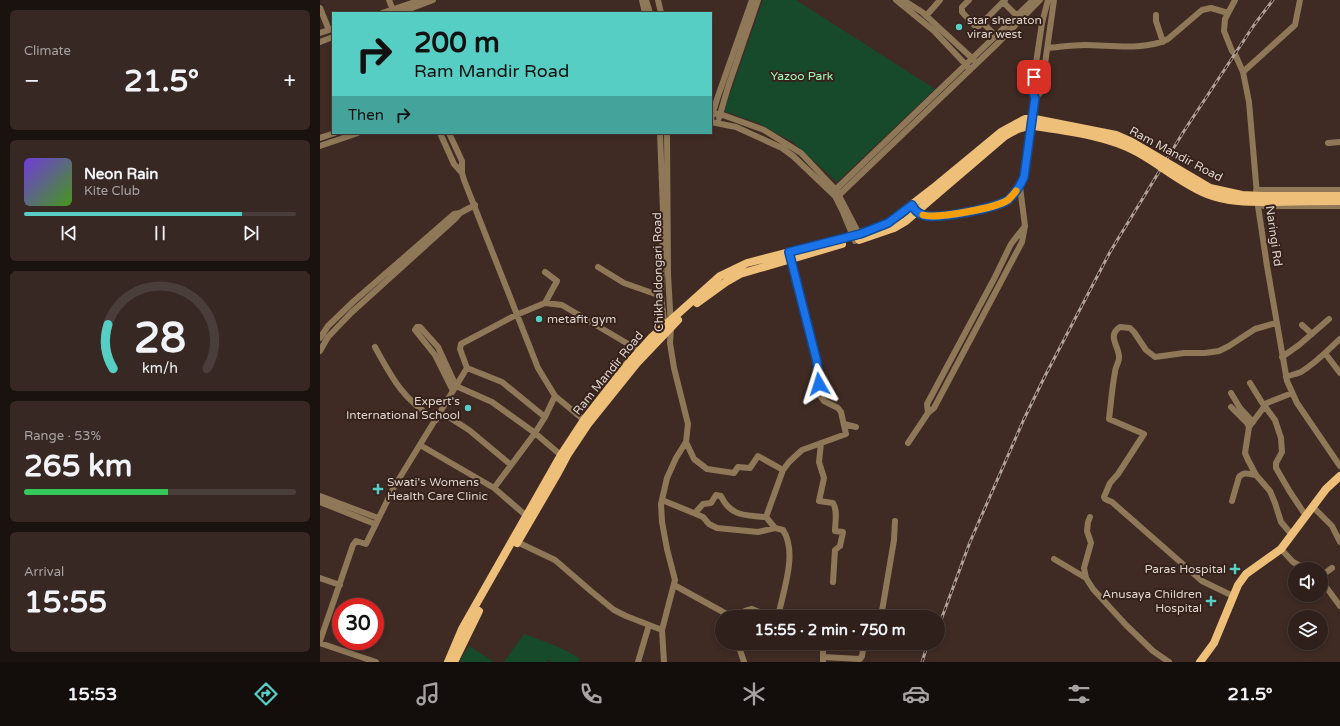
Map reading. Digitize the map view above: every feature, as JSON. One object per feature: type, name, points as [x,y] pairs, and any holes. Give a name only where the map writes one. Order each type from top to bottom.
[{"type":"main road","name":"Ram Mandir Road","points":[[934,192],[1001,132],[1025,119],[1035,119],[1116,136],[1132,142],[1210,188],[1242,195],[1340,196]]},
{"type":"main road","points":[[563,457],[637,363],[668,327],[687,310],[726,282],[740,274],[790,256],[894,228],[906,221],[914,208],[1005,136],[1024,126],[1034,126],[1106,140],[1119,144],[1137,152],[1188,185],[1207,195],[1241,202],[1340,201]]},
{"type":"main road","name":"Ram Mandir Road","points":[[516,541],[584,420],[626,366],[652,337],[668,327]]},
{"type":"main road","points":[[1200,662],[1214,643],[1233,596],[1246,574],[1281,549],[1326,489],[1340,476]]},
{"type":"main road","points":[[448,662],[462,629],[516,541]]},
{"type":"main road","points":[[453,662],[476,615],[516,541]]},
{"type":"street","points":[[389,0],[393,11],[401,11],[432,0]]},
{"type":"street","points":[[397,0],[401,11]]},
{"type":"street","points":[[401,11],[420,0]]},
{"type":"street","points":[[642,0],[645,12]]},
{"type":"street","points":[[646,0],[650,12]]},
{"type":"street","points":[[658,0],[661,12]]},
{"type":"street","points":[[713,118],[752,0]]},
{"type":"street","points":[[713,118],[720,114],[730,80],[758,0]]},
{"type":"street","points":[[896,0],[934,31],[968,67]]},
{"type":"street","points":[[902,0],[926,16],[974,60]]},
{"type":"street","points":[[926,16],[940,0]]},
{"type":"street","points":[[969,0],[962,7],[962,12],[975,26],[979,26],[1004,1],[1016,15]]},
{"type":"street","points":[[836,194],[968,67],[996,35],[1033,0]]},
{"type":"street","points":[[974,60],[1040,0]]},
{"type":"street","points":[[1035,98],[1040,92],[1048,48],[1052,0]]},
{"type":"street","points":[[914,208],[924,216],[947,216],[980,209],[1008,200],[1020,187],[1024,177],[1035,98],[1032,90],[1041,30],[1052,0]]},
{"type":"street","name":"Naringi Rd","points":[[1235,0],[1225,20],[1224,31],[1243,72],[1249,102],[1258,206],[1286,377],[1297,403],[1340,466]]},
{"type":"street","points":[[1243,72],[1295,26],[1300,0]]},
{"type":"street","points":[[320,8],[331,29],[320,33]]},
{"type":"street","points":[[1048,48],[1082,45],[1146,46],[1163,42],[1173,36],[1202,10],[1211,8],[1228,13]]},
{"type":"street","points":[[1156,15],[1156,21],[1163,42]]},
{"type":"street","points":[[983,22],[996,35]]},
{"type":"street","points":[[320,42],[332,37]]},
{"type":"street","points":[[713,118],[720,114],[764,130],[801,153],[836,194],[843,212],[857,238]]},
{"type":"street","points":[[713,118],[782,148],[794,156],[836,194]]},
{"type":"street","points":[[320,138],[332,134]]},
{"type":"street","points":[[320,146],[355,134]]},
{"type":"street","points":[[440,134],[454,164],[462,173],[538,368],[555,396],[584,420]]},
{"type":"street","points":[[449,134],[462,161],[462,173]]},
{"type":"street","name":"Chikhaldongari Road","points":[[660,134],[663,211],[661,296],[668,327],[674,368],[688,424],[686,442]]},
{"type":"street","name":"Chikhaldongari Road","points":[[667,134],[668,327]]},
{"type":"street","points":[[1328,143],[1340,142]]},
{"type":"street","points":[[908,442],[928,413],[934,408],[1022,242],[1025,226],[1020,187]]},
{"type":"street","points":[[1256,190],[1340,190]]},
{"type":"street","points":[[320,338],[328,326],[354,301],[375,286],[454,214],[460,213],[475,205]]},
{"type":"street","points":[[1258,206],[1340,206]]},
{"type":"street","points":[[928,413],[927,404],[966,333],[1011,244],[1025,226]]},
{"type":"street","points":[[766,517],[783,470],[789,462],[802,450],[846,434],[841,412],[838,408],[824,401],[820,396],[817,362],[790,256]]},
{"type":"street","points":[[598,267],[624,282],[661,296]]},
{"type":"street","points":[[545,272],[556,282],[546,303]]},
{"type":"street","points":[[320,351],[328,337],[375,286]]},
{"type":"street","points":[[545,417],[502,382],[467,368],[460,349],[461,344],[516,314],[546,303],[562,305],[640,351]]},
{"type":"street","points":[[1282,357],[1299,345],[1329,319]]},
{"type":"street","points":[[1233,596],[1202,582],[1112,502],[1104,497],[1110,483],[1118,474],[1144,434],[1109,419],[1115,370],[1120,358],[1114,342],[1115,334],[1117,329],[1120,327],[1130,328],[1146,350],[1155,357],[1184,353],[1219,351],[1255,329],[1276,323]]},
{"type":"street","points":[[1302,325],[1312,334]]},
{"type":"street","points":[[455,389],[442,354],[435,342],[420,326],[416,328],[416,332],[435,355],[455,389],[492,402],[535,432],[563,457]]},
{"type":"street","points":[[966,333],[972,336]]},
{"type":"street","points":[[424,341],[428,335]]},
{"type":"street","points":[[1286,377],[1300,372],[1339,342]]},
{"type":"street","points":[[375,347],[394,380],[408,399],[436,420]]},
{"type":"street","points":[[1325,353],[1340,373]]},
{"type":"street","points":[[376,662],[320,642],[353,545],[356,541],[366,544],[394,487],[467,368]]},
{"type":"street","points":[[1250,383],[1275,420],[1281,438],[1282,452],[1276,463],[1276,468],[1306,516]]},
{"type":"street","points":[[1231,393],[1240,408],[1253,422]]},
{"type":"street","points":[[1292,393],[1267,403],[1249,427],[1245,453],[1256,475],[1270,491],[1281,522],[1292,535]]},
{"type":"street","points":[[494,488],[545,417],[555,396]]},
{"type":"street","points":[[1231,407],[1249,427]]},
{"type":"street","points":[[441,412],[469,430],[511,465]]},
{"type":"street","points":[[844,424],[856,427]]},
{"type":"street","points":[[686,442],[694,459],[707,469],[734,473],[738,467],[750,468],[758,456],[783,470]]},
{"type":"street","points":[[664,662],[662,630],[674,585],[674,576],[662,522],[661,504],[667,478],[676,458],[686,442]]},
{"type":"street","points":[[820,443],[819,462],[824,478],[819,501],[833,503],[836,512],[835,531],[843,532],[840,546],[835,550],[833,582]]},
{"type":"street","points":[[420,445],[494,488],[529,518]]},
{"type":"street","points":[[1232,501],[1239,477],[1245,473],[1256,475]]},
{"type":"street","points":[[695,513],[703,504],[711,503],[716,495],[721,496],[731,510],[746,516],[766,517]]},
{"type":"street","points":[[320,496],[377,521]]},
{"type":"street","points":[[662,500],[703,517],[709,524],[716,528],[758,532],[774,528],[783,530],[786,534],[790,549],[790,562],[780,610]]},
{"type":"street","points":[[320,502],[377,521]]},
{"type":"street","points":[[1313,507],[1332,526],[1340,542]]},
{"type":"street","points":[[766,517],[774,528]]},
{"type":"street","points":[[1090,517],[1087,531],[1091,543],[1084,568],[1086,578],[1093,589],[1126,625],[1153,650],[1169,662]]},
{"type":"street","points":[[882,610],[894,540],[895,521]]},
{"type":"street","points":[[516,541],[555,560],[614,610],[662,630]]},
{"type":"street","points":[[1281,549],[1293,562]]},
{"type":"street","points":[[1054,559],[1086,578]]},
{"type":"street","points":[[1328,571],[1332,568]]},
{"type":"street","points":[[320,578],[340,585]]},
{"type":"street","points":[[674,585],[719,610]]},
{"type":"street","points":[[1328,590],[1340,606]]},
{"type":"street","points":[[638,662],[649,625]]},
{"type":"street","points":[[320,648],[362,662]]},
{"type":"street","points":[[740,650],[744,662]]},
{"type":"street","points":[[823,659],[860,659],[863,650]]},
{"type":"green space","name":"Yazoo Park","points":[[763,0],[796,0],[935,89],[837,182],[793,142],[758,123],[724,111]]},
{"type":"green space","points":[[524,634],[567,651],[580,659],[579,662],[552,662],[548,660],[547,662],[504,662]]},
{"type":"green space","points":[[469,646],[494,662],[462,662],[460,660]]},
{"type":"railway","points":[[945,610],[970,542],[1024,419],[1110,252],[1184,131],[1254,25],[1273,0]]},
{"type":"railway","points":[[922,662],[926,650]]},
{"type":"slow traffic","points":[[923,215],[934,217],[947,216],[980,209],[1008,200],[1016,191]]},
{"type":"place","name":"star sheraton virar west","points":[[959,27]]},
{"type":"place","name":"metafit gym","points":[[539,319]]},
{"type":"place","name":"Expert's International School","points":[[468,408]]},
{"type":"place","name":"Swati's Womens Health Care Clinic","points":[[378,489]]},
{"type":"place","name":"Paras Hospital","points":[[1235,569]]},
{"type":"place","name":"Anusaya Children Hospital","points":[[1211,601]]},
{"type":"route","points":[[819,384],[817,362],[789,252],[860,234],[888,223],[912,205],[916,212],[924,216],[934,217],[947,216],[980,209],[1008,200],[1020,187],[1024,177],[1035,98],[1032,90],[1034,77]]}]
